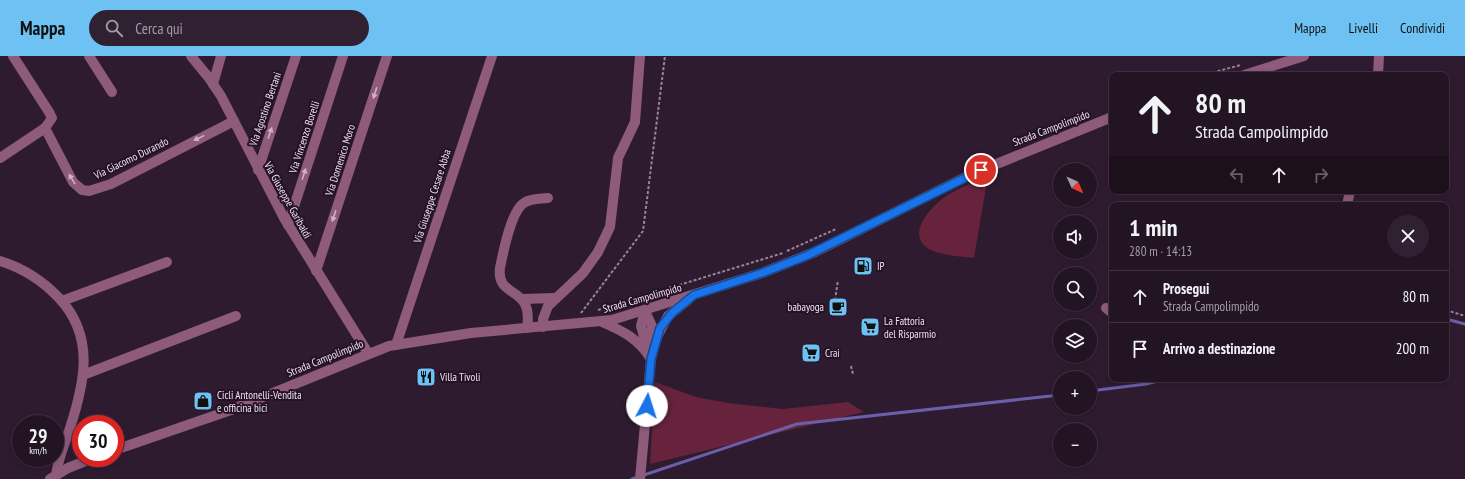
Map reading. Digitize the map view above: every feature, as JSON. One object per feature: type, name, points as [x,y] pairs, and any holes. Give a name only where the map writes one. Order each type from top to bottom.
[{"type":"street","points":[[0,158],[45,128],[51,120],[51,114],[13,56]]},
{"type":"street","points":[[89,56],[112,92]]},
{"type":"street","name":"Via Giuseppe Garibaldi","points":[[191,56],[213,84],[288,225],[368,353]]},
{"type":"street","points":[[213,84],[221,56]]},
{"type":"street","name":"Via Agostino Bertani","points":[[258,170],[296,56]]},
{"type":"street","name":"Via Vincenzo Borelli","points":[[288,225],[343,56]]},
{"type":"street","name":"Via Domenico Moro","points":[[316,271],[387,56]]},
{"type":"street","name":"Via Giuseppe Cesare Abba","points":[[396,344],[492,56]]},
{"type":"street","points":[[543,327],[544,312],[554,298],[583,273],[598,252],[610,227],[618,158],[635,122],[640,56]]},
{"type":"street","points":[[1253,72],[1304,56]]},
{"type":"street","points":[[1378,72],[1379,56]]},
{"type":"street","name":"Strada Campolimpido","points":[[124,447],[231,410],[368,353],[396,344],[471,333],[602,322],[645,311],[793,262],[972,174],[1109,118]]},
{"type":"street","name":"Via Giacomo Durando","points":[[45,128],[73,182],[82,190],[89,191],[111,184],[234,121]]},
{"type":"street","points":[[527,328],[528,310],[523,299],[509,290],[500,281],[499,272],[514,217],[519,207],[528,200],[548,198]]},
{"type":"street","points":[[0,261],[28,273],[62,301],[74,317],[82,337],[84,352],[83,375],[75,413],[53,477]]},
{"type":"street","points":[[62,301],[167,262]]},
{"type":"street","points":[[640,479],[651,359],[657,336],[663,324],[672,313],[694,295]]},
{"type":"street","points":[[523,299],[554,298]]},
{"type":"street","points":[[645,311],[642,322],[642,332],[651,359]]},
{"type":"street","points":[[83,375],[236,316]]},
{"type":"street","points":[[602,322],[632,337],[642,346],[651,359]]},
{"type":"street","points":[[53,477],[72,466]]},
{"type":"path","points":[[586,314],[578,317],[643,231],[665,56]]},
{"type":"path","points":[[593,312],[784,252],[842,226]]},
{"type":"path","points":[[835,300],[838,280]]},
{"type":"path","points":[[1449,311],[1465,316]]},
{"type":"path","points":[[851,366],[852,374]]},
{"type":"shaded area","points":[[988,175],[974,258],[943,254],[926,247],[921,241],[919,235],[920,228],[923,221],[932,209],[947,195]]},
{"type":"shaded area","points":[[655,382],[696,397],[728,403],[783,409],[848,402],[864,412],[650,464]]},
{"type":"waterway","points":[[1449,320],[1465,324]]},
{"type":"waterway","points":[[1097,390],[1154,382]]},
{"type":"waterway","points":[[632,479],[797,424],[1053,396]]},
{"type":"place","name":"IP","points":[[863,266]]},
{"type":"place","name":"babayoga","points":[[838,307]]},
{"type":"place","name":"La Fattoria del Risparmio","points":[[870,327]]},
{"type":"place","name":"Crai","points":[[811,353]]},
{"type":"place","name":"Villa Tivoli","points":[[426,377]]},
{"type":"place","name":"Cicli Antonelli-Vendita e officina bici","points":[[203,401]]},
{"type":"route","points":[[647,406],[651,359],[660,328],[677,308],[694,295],[788,264],[838,241],[931,193],[981,170]]}]
